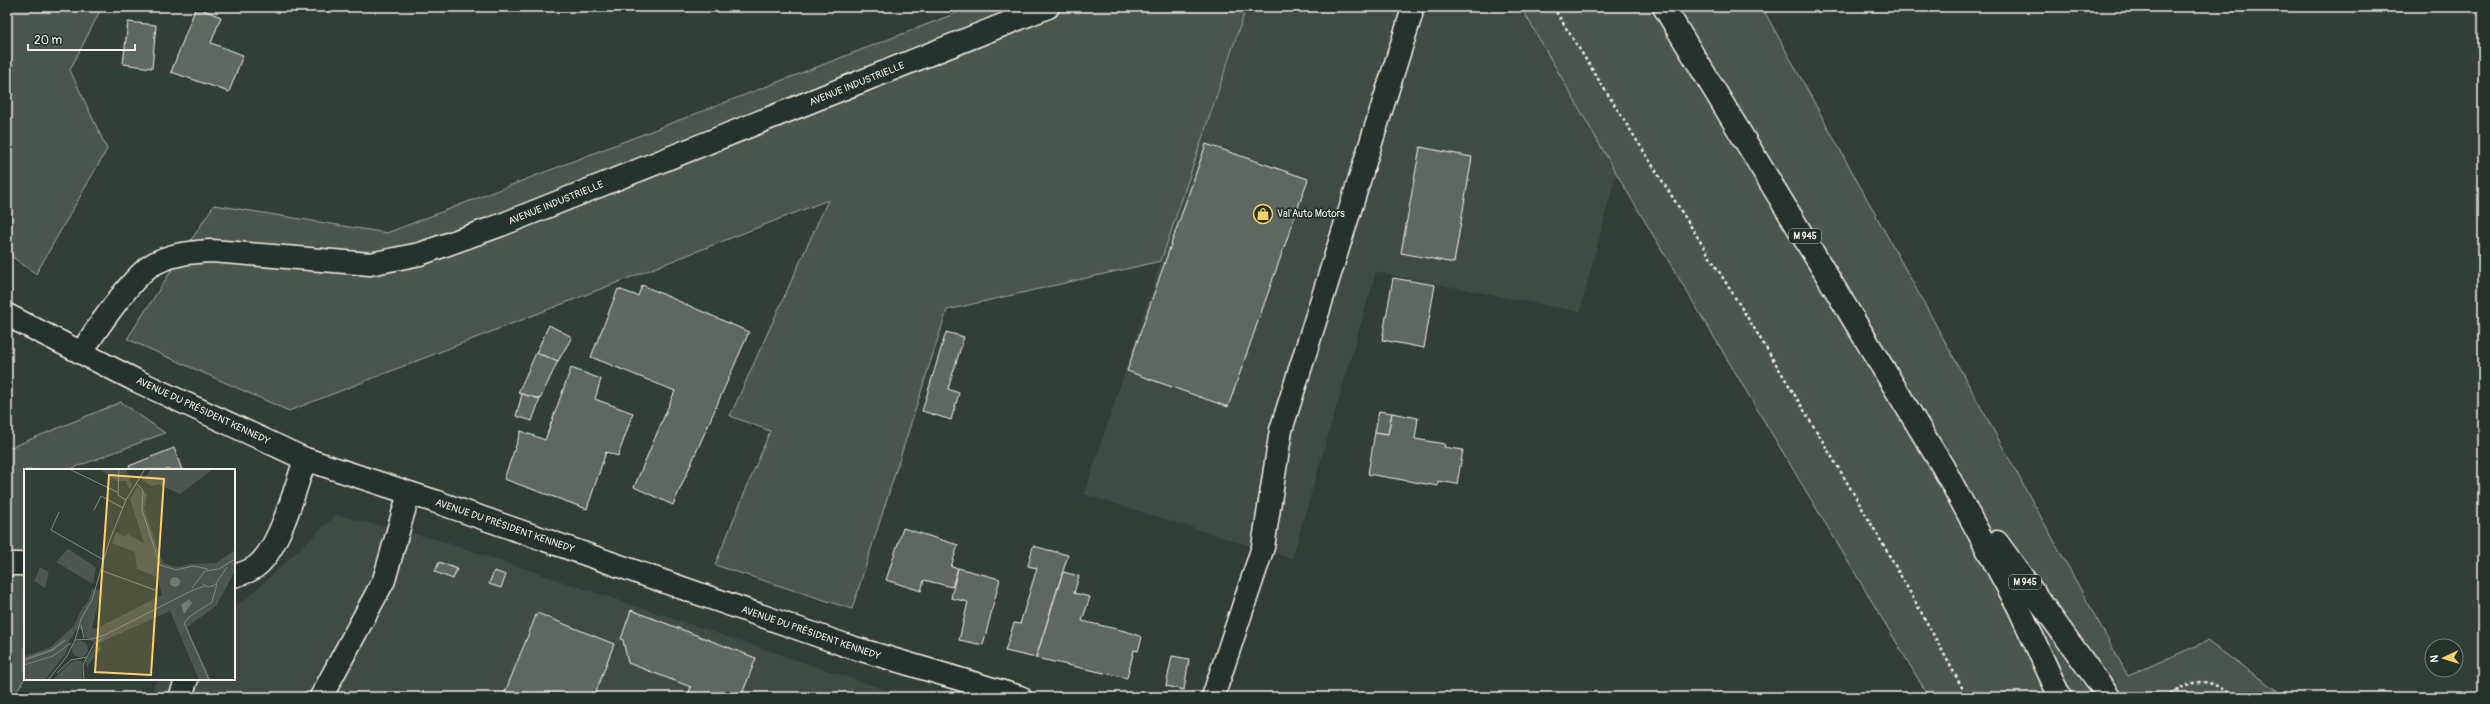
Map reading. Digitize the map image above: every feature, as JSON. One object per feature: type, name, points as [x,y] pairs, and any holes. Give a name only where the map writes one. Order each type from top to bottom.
[{"type":"street","name":"AVENUE INDUSTRIELLE","points":[[82,352],[93,333],[133,284],[150,266],[167,258],[188,252],[212,251],[370,264],[420,254],[523,216],[1048,7]]},
{"type":"street","name":"M 945","points":[[1664,7],[1943,467],[2018,606],[2060,697]]},
{"type":"street","points":[[1213,697],[1263,547],[1281,430],[1411,15]]},
{"type":"street","name":"AVENUE DU PRÉSIDENT KENNEDY","points":[[7,315],[135,380],[305,460],[409,493],[848,646],[1020,697]]},
{"type":"street","points":[[235,576],[246,572],[259,564],[269,552],[291,502],[305,460]]},
{"type":"street","name":"M 945","points":[[1943,467],[2109,697]]},
{"type":"street","points":[[321,697],[384,580],[409,493]]},
{"type":"street","points":[[7,564],[24,564]]},
{"type":"street","points":[[180,697],[187,680]]},
{"type":"path","points":[[1553,7],[1723,278],[1854,496],[1967,697]]},
{"type":"path","points":[[2166,697],[2192,682],[2207,682],[2235,697]]},
{"type":"shaded area","points":[[7,7],[102,7],[70,70],[107,149],[36,274],[7,253]]},
{"type":"shaded area","points":[[972,7],[1248,7],[1246,8],[1161,261],[947,310],[852,609],[715,565],[770,431],[730,416],[828,200],[289,411],[127,339],[214,205],[387,233]]},
{"type":"shaded area","points":[[1521,7],[1616,173],[1580,312],[1376,272],[1292,559],[1084,494],[1246,8]]},
{"type":"shaded area","points":[[1521,7],[1762,7],[2128,676],[2207,641],[2286,697],[1929,697],[1616,173]]},
{"type":"shaded area","points":[[121,402],[165,433],[71,469],[24,469],[24,680],[13,697],[7,697],[7,449]]},
{"type":"shaded area","points":[[336,515],[439,540],[907,697],[149,697],[157,680],[235,680],[235,605],[244,601]]},
{"type":"building","points":[[196,7],[221,17],[211,43],[243,55],[229,92],[171,72]]},
{"type":"building","points":[[128,22],[156,25],[152,68],[123,64]]},
{"type":"building","points":[[1206,144],[1308,179],[1228,407],[1127,371]]},
{"type":"building","points":[[1420,147],[1472,157],[1454,263],[1401,253]]},
{"type":"building","points":[[1393,278],[1435,285],[1424,348],[1382,340]]},
{"type":"building","points":[[642,285],[749,332],[673,505],[634,487],[675,391],[591,357],[618,289],[638,296]]},
{"type":"building","points":[[549,325],[572,337],[558,361],[536,353]]},
{"type":"building","points":[[946,332],[964,337],[948,389],[959,393],[951,420],[922,411]]},
{"type":"building","points":[[536,353],[558,361],[540,399],[518,393]]},
{"type":"building","points":[[571,368],[601,379],[595,399],[633,413],[618,456],[606,452],[587,509],[504,479],[521,431],[545,440]]},
{"type":"building","points":[[522,394],[540,399],[532,421],[516,416]]},
{"type":"building","points":[[1379,411],[1392,413],[1388,434],[1375,432]]},
{"type":"building","points":[[1392,413],[1418,418],[1415,439],[1445,444],[1444,447],[1463,450],[1457,484],[1438,481],[1438,486],[1368,474],[1375,432],[1388,434]]},
{"type":"building","points":[[174,448],[182,469],[130,469],[129,466]]},
{"type":"building","points":[[903,528],[958,545],[951,567],[958,568],[952,587],[924,580],[921,591],[886,580]]},
{"type":"building","points":[[1033,546],[1068,555],[1036,658],[1005,651],[1014,623],[1020,624],[1037,568],[1028,566]]},
{"type":"building","points":[[439,562],[457,569],[453,579],[435,572]]},
{"type":"building","points":[[958,568],[1000,579],[983,645],[959,640],[968,602],[951,598]]},
{"type":"building","points":[[494,571],[506,575],[501,588],[489,584]]},
{"type":"building","points":[[1063,572],[1079,576],[1074,593],[1090,597],[1082,621],[1125,631],[1142,637],[1138,651],[1134,650],[1127,678],[1036,658]]},
{"type":"building","points":[[631,610],[756,658],[741,697],[687,697],[691,687],[628,663],[623,640],[621,639]]},
{"type":"building","points":[[537,613],[614,644],[594,697],[503,697]]},
{"type":"building","points":[[1172,656],[1189,659],[1184,690],[1166,686]]},
{"type":"place","name":"Val'Auto Motors","points":[[1263,214]]}]
